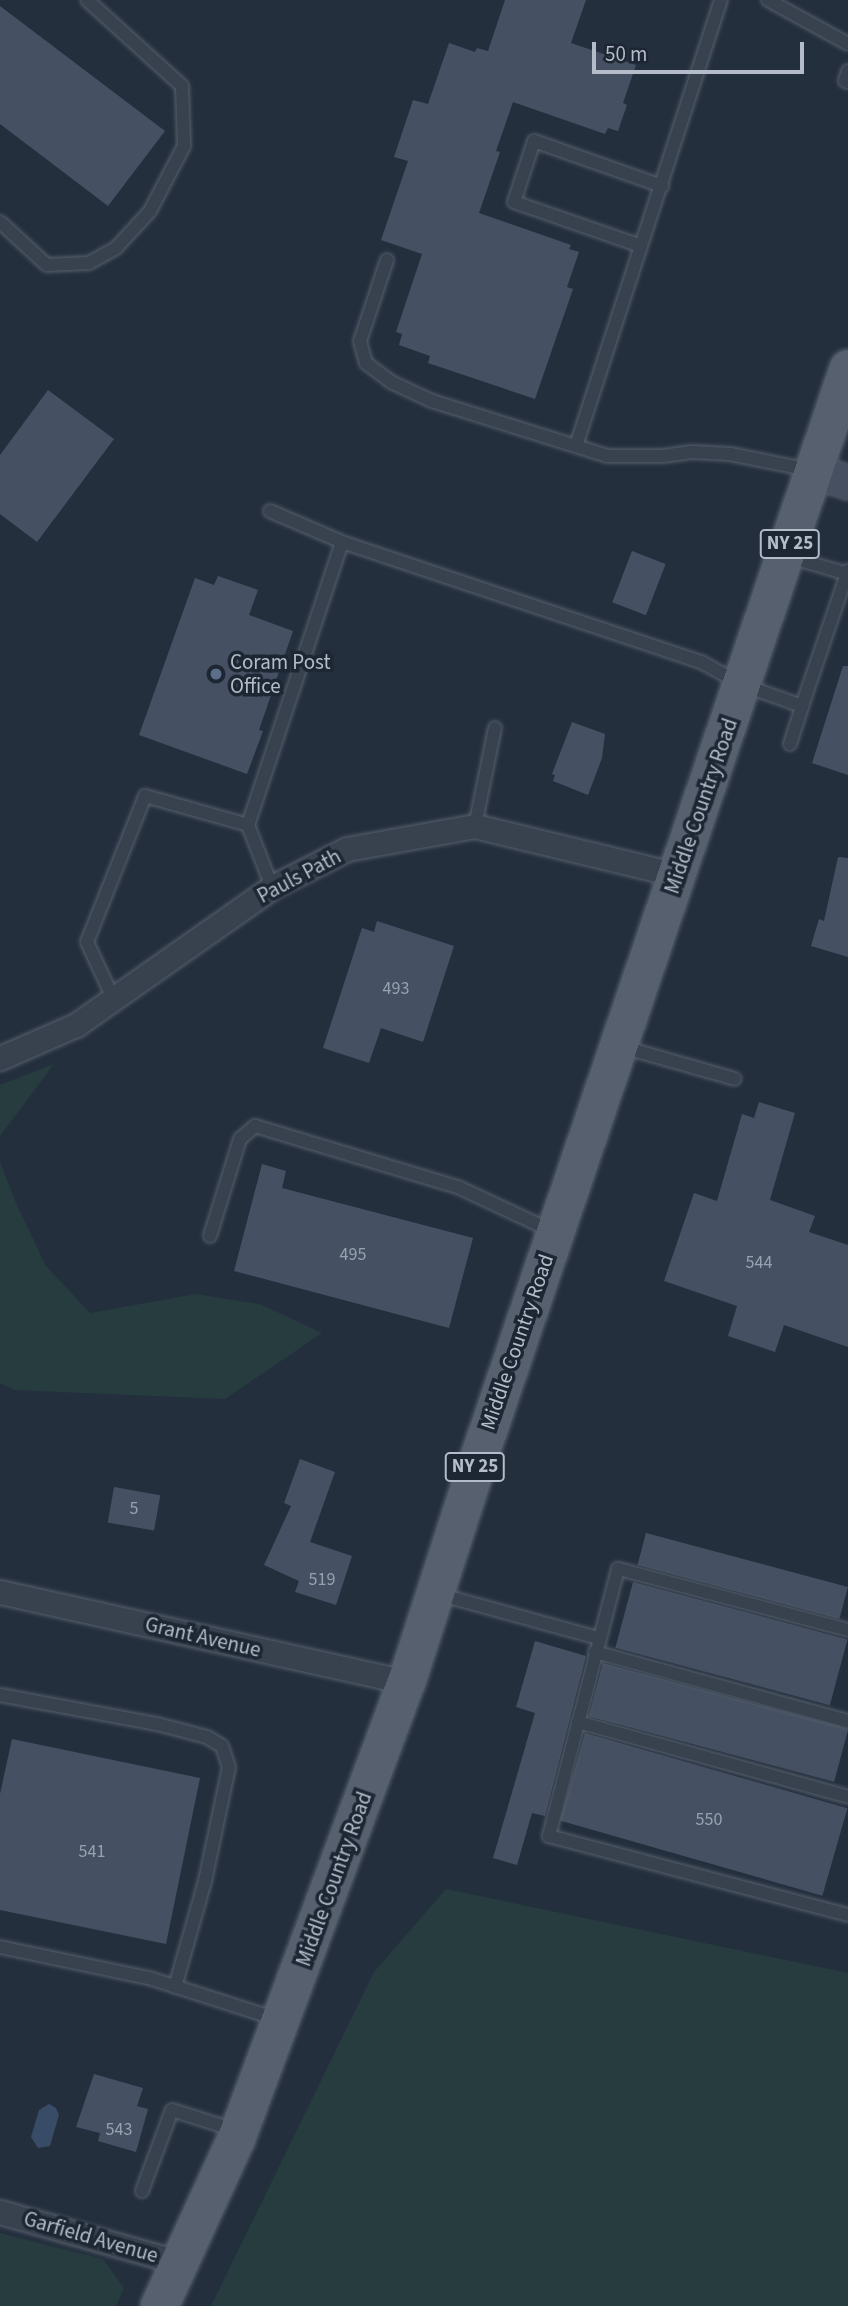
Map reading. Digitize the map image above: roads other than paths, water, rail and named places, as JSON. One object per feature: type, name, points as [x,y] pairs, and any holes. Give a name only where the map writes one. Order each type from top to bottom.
[{"type":"main road","name":"Middle Country Road","points":[[159,2306],[182,2263],[238,2132],[406,1682],[555,1232],[743,685],[848,368]]},
{"type":"street","points":[[814,471],[848,482]]},
{"type":"street","name":"Pauls Path","points":[[0,1058],[76,1025],[272,887],[347,849],[475,826],[678,875]]},
{"type":"street","name":"Grant Avenue","points":[[0,1591],[406,1682]]},
{"type":"street","name":"Garfield Avenue","points":[[0,2212],[182,2263]]},
{"type":"lane","points":[[0,222],[47,265],[89,264],[116,248],[150,211],[184,146],[182,86],[87,0]]},
{"type":"lane","points":[[576,446],[721,0]]},
{"type":"lane","points":[[768,0],[848,44]]},
{"type":"lane","points":[[848,71],[845,81],[848,82]]},
{"type":"lane","points":[[641,246],[514,202],[534,141],[662,186]]},
{"type":"lane","points":[[387,260],[360,341],[366,363],[390,382],[432,401],[607,456],[663,456],[692,452],[730,454],[814,471]]},
{"type":"lane","points":[[270,511],[342,542],[703,663],[743,685],[802,706]]},
{"type":"lane","points":[[272,887],[248,825],[342,542]]},
{"type":"lane","points":[[786,556],[846,572],[790,744]]},
{"type":"lane","points":[[475,826],[495,728]]},
{"type":"lane","points":[[113,998],[88,942],[145,796],[248,825]]},
{"type":"lane","points":[[619,1046],[735,1079]]},
{"type":"lane","points":[[209,1236],[240,1139],[255,1126],[460,1188],[555,1232]]},
{"type":"lane","points":[[848,1630],[618,1569],[549,1836],[848,1915]]},
{"type":"lane","points":[[435,1593],[598,1638]]},
{"type":"lane","points":[[595,1652],[848,1721]]},
{"type":"lane","points":[[0,1695],[157,1724],[207,1737],[222,1746],[229,1768],[205,1881],[175,1987]]},
{"type":"lane","points":[[578,1722],[848,1797]]},
{"type":"lane","points":[[0,1947],[175,1987],[281,2020]]},
{"type":"lane","points":[[142,2191],[173,2110],[238,2132]]},
{"type":"water","points":[[49,2104],[56,2108],[59,2115],[50,2146],[38,2148],[31,2137],[39,2110]]},
{"type":"place","name":"Coram Post Office","points":[[216,674]]}]
